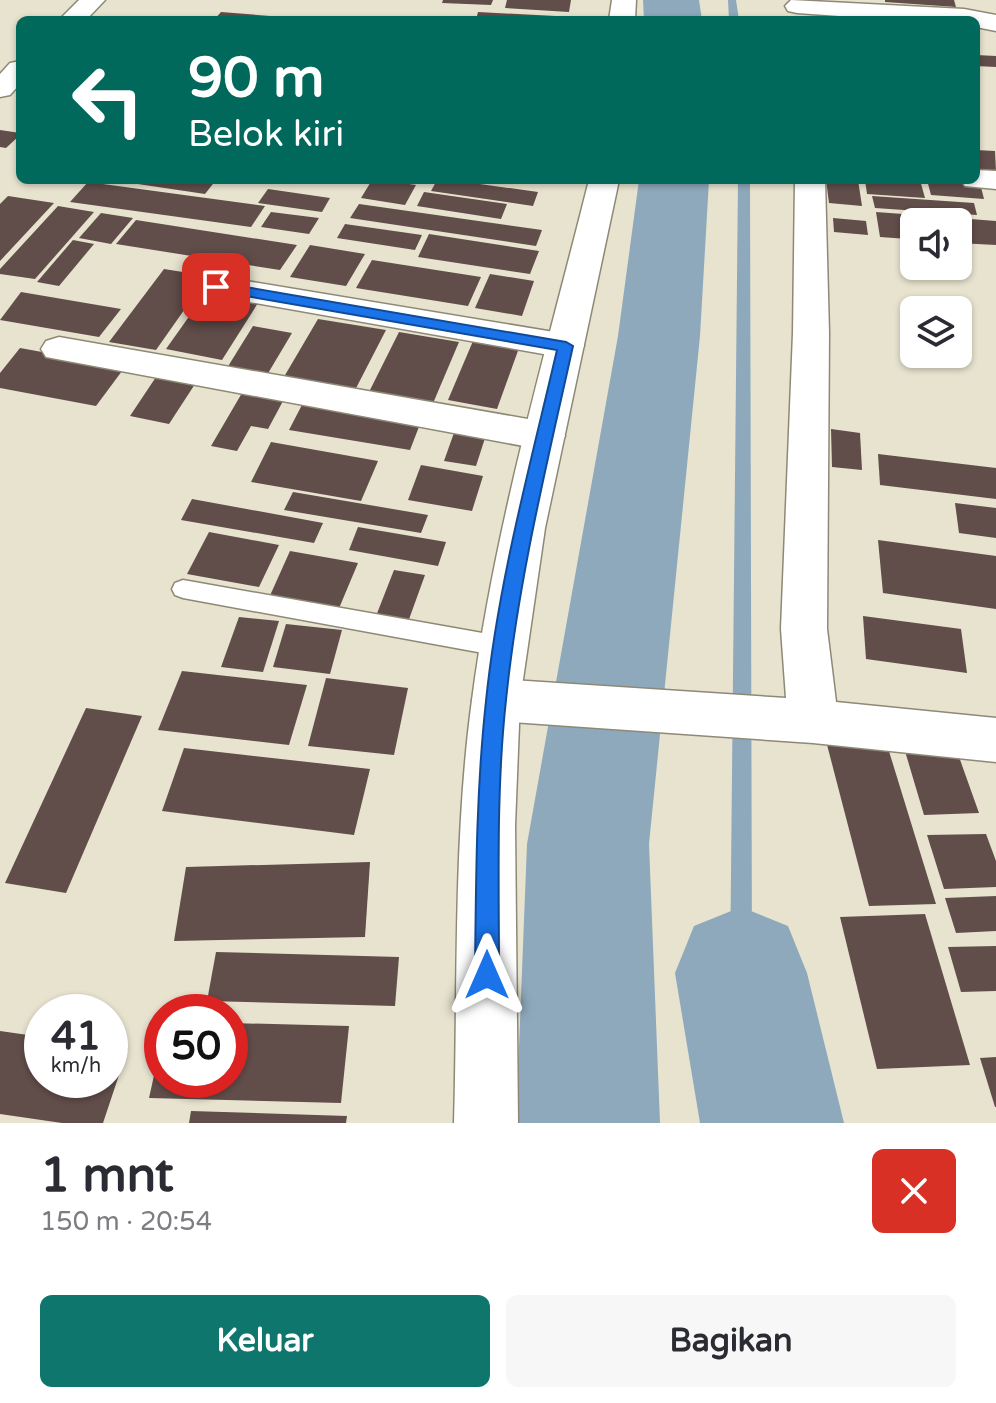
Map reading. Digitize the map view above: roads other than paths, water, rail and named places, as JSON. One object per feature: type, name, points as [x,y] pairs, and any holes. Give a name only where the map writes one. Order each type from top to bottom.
[{"type":"street","points":[[76,16],[93,0]]},
{"type":"street","points":[[797,9],[943,16]]},
{"type":"street","points":[[0,89],[16,73]]},
{"type":"street","points":[[486,1123],[488,826],[513,700],[505,647],[524,528],[603,184]]},
{"type":"street","points":[[810,184],[811,321],[804,598],[813,721]]},
{"type":"street","points":[[216,287],[566,346]]},
{"type":"street","points":[[59,349],[545,436]]},
{"type":"street","points":[[513,700],[813,721],[996,740]]},
{"type":"lane","points":[[183,589],[505,647]]},
{"type":"waterway","points":[[671,0],[673,16]]},
{"type":"waterway","points":[[732,0],[734,16]]},
{"type":"waterway","points":[[588,1123],[588,844],[659,336],[674,184]]},
{"type":"waterway","points":[[741,973],[744,184]]},
{"type":"waterway","points":[[741,973],[772,1123]]}]
